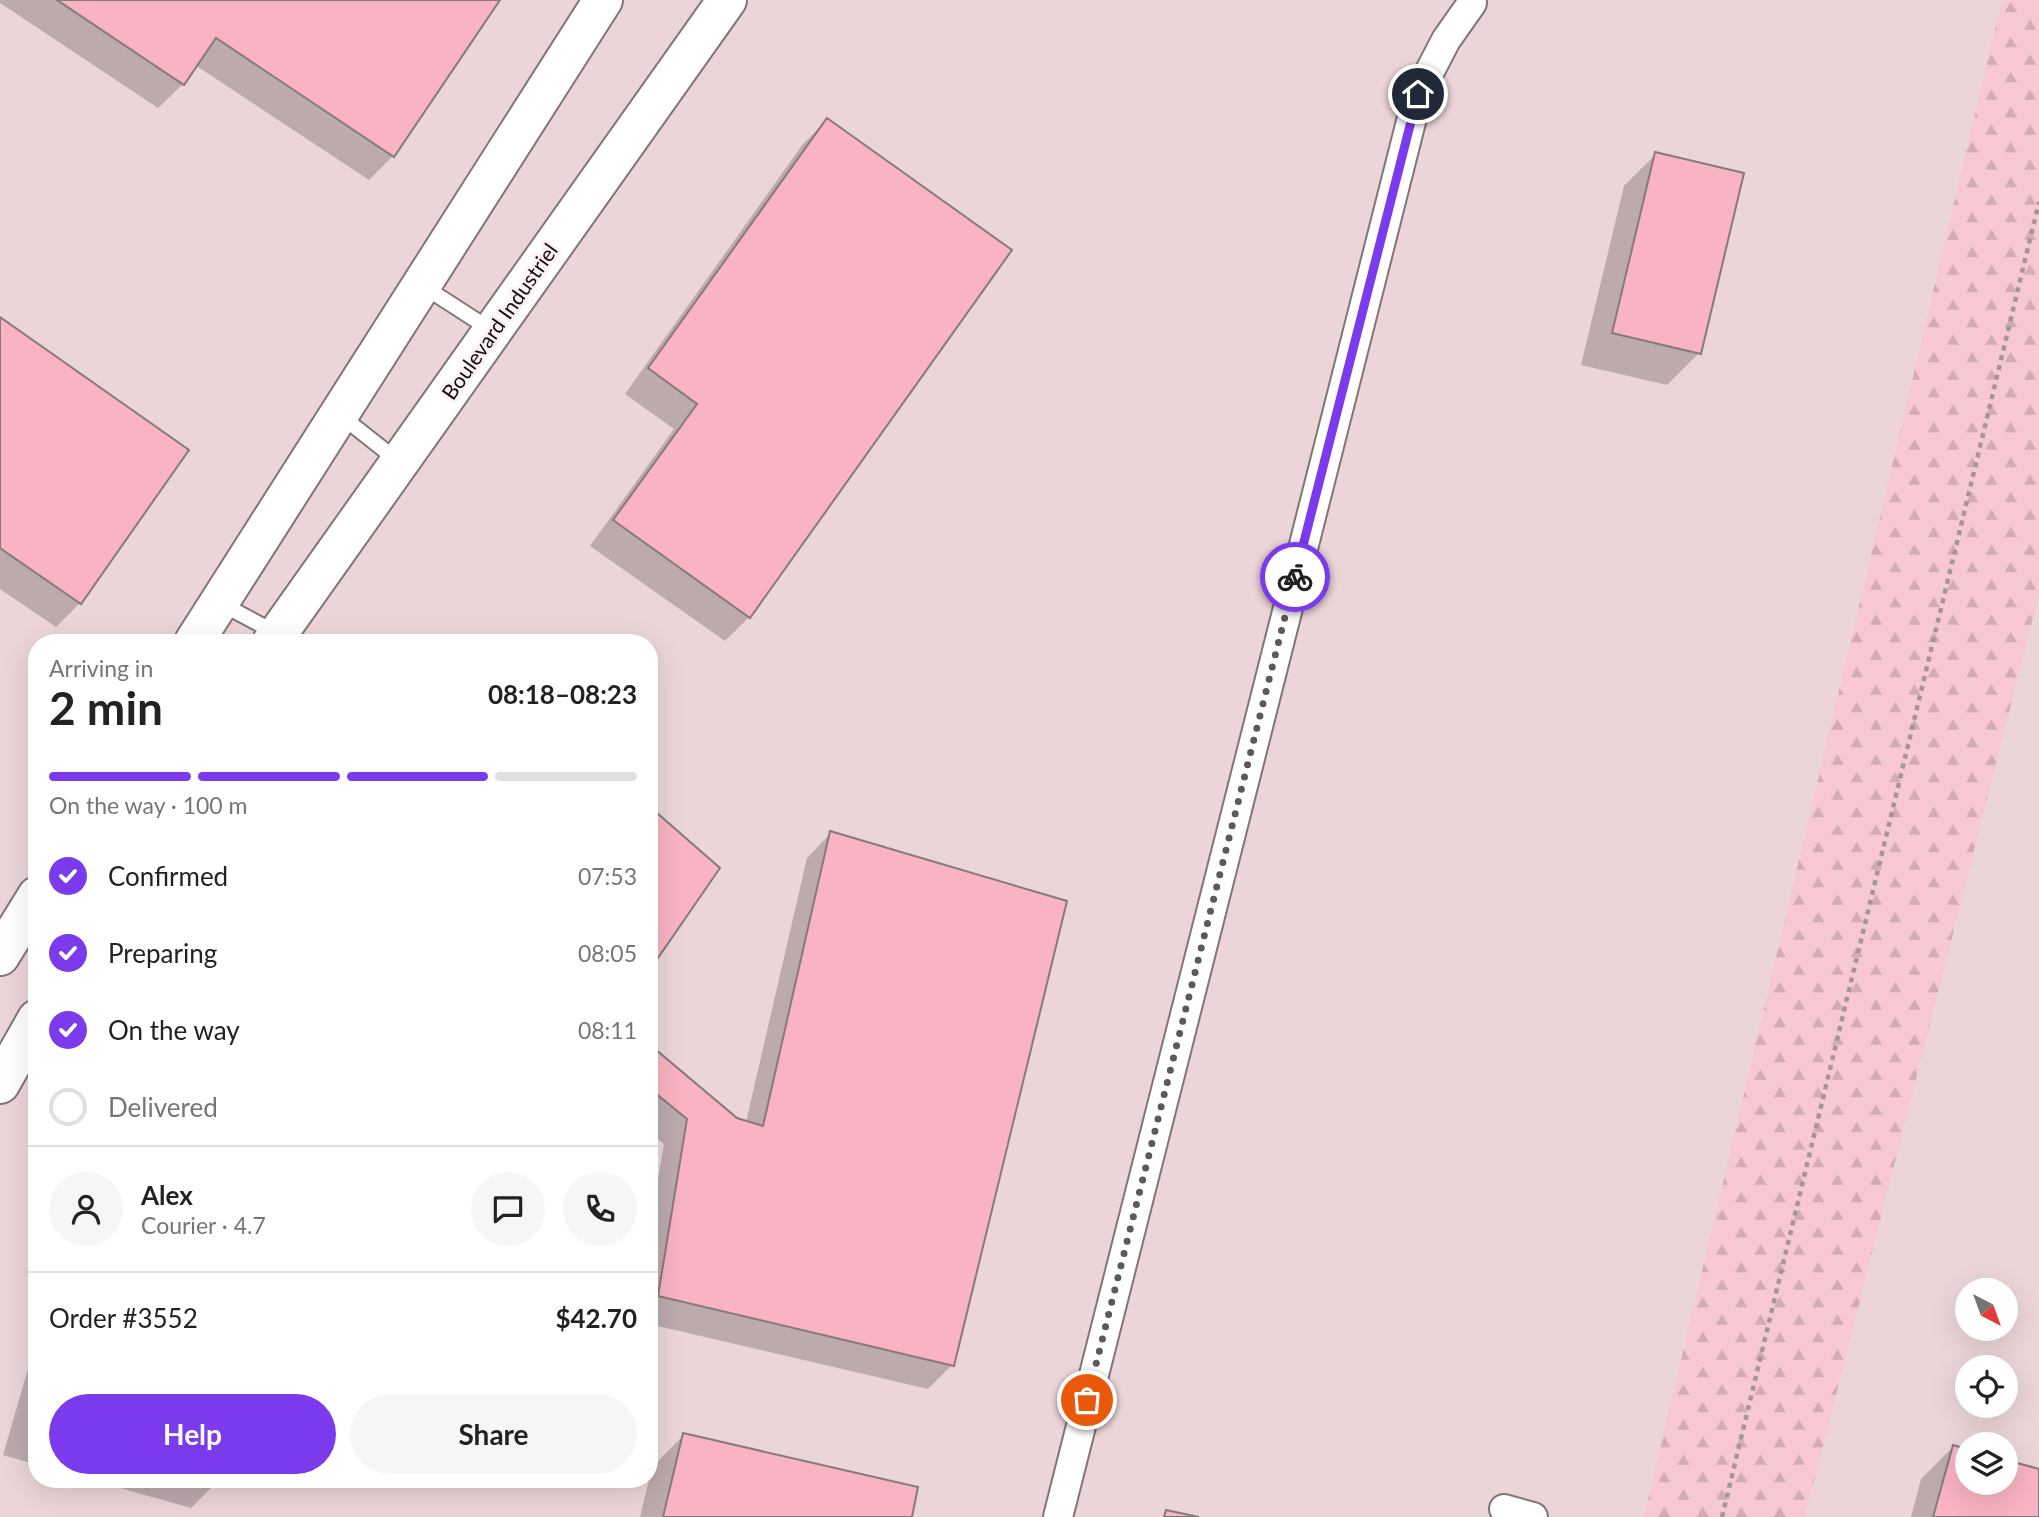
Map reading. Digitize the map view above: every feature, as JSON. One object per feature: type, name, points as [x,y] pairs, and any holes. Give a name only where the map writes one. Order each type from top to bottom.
[{"type":"street","points":[[199,634],[603,0]]},
{"type":"street","name":"Boulevard Industriel","points":[[278,634],[727,0]]},
{"type":"street","points":[[1058,1517],[1418,94],[1446,40],[1472,3]]},
{"type":"street","points":[[0,956],[28,911]]},
{"type":"street","points":[[0,1084],[28,1035]]},
{"type":"street","points":[[1504,1510],[1533,1517]]},
{"type":"lane","points":[[422,285],[492,331]]},
{"type":"lane","points":[[339,414],[400,462]]},
{"type":"lane","points":[[218,603],[268,634]]},
{"type":"path","points":[[1722,1517],[2039,202]]},
{"type":"shaded area","points":[[0,0],[2039,0],[2039,1517],[0,1517]]},
{"type":"green space","points":[[2002,0],[2039,0],[2039,594],[1805,1517],[1644,1517]]},
{"type":"building","points":[[57,0],[500,0],[394,157],[216,38],[184,85]]},
{"type":"building","points":[[827,118],[1012,250],[750,618],[613,520],[697,404],[648,368]]},
{"type":"building","points":[[1655,152],[1744,173],[1701,354],[1612,333]]},
{"type":"building","points":[[0,317],[189,450],[81,604],[0,548]]},
{"type":"building","points":[[658,814],[720,868],[658,958]]},
{"type":"building","points":[[830,831],[1067,901],[954,1366],[658,1296],[687,1119],[658,1095],[658,1052],[737,1118],[763,1126]]},
{"type":"building","points":[[683,1433],[918,1487],[912,1517],[663,1517]]},
{"type":"building","points":[[1953,1445],[1955,1495],[2018,1495],[2018,1463],[2039,1469],[2039,1517],[1933,1517]]},
{"type":"building","points":[[1166,1510],[1199,1517],[1164,1517]]},
{"type":"way so far","points":[[1087,1400],[1295,577]]},
{"type":"route","points":[[1295,577],[1418,94]]}]
